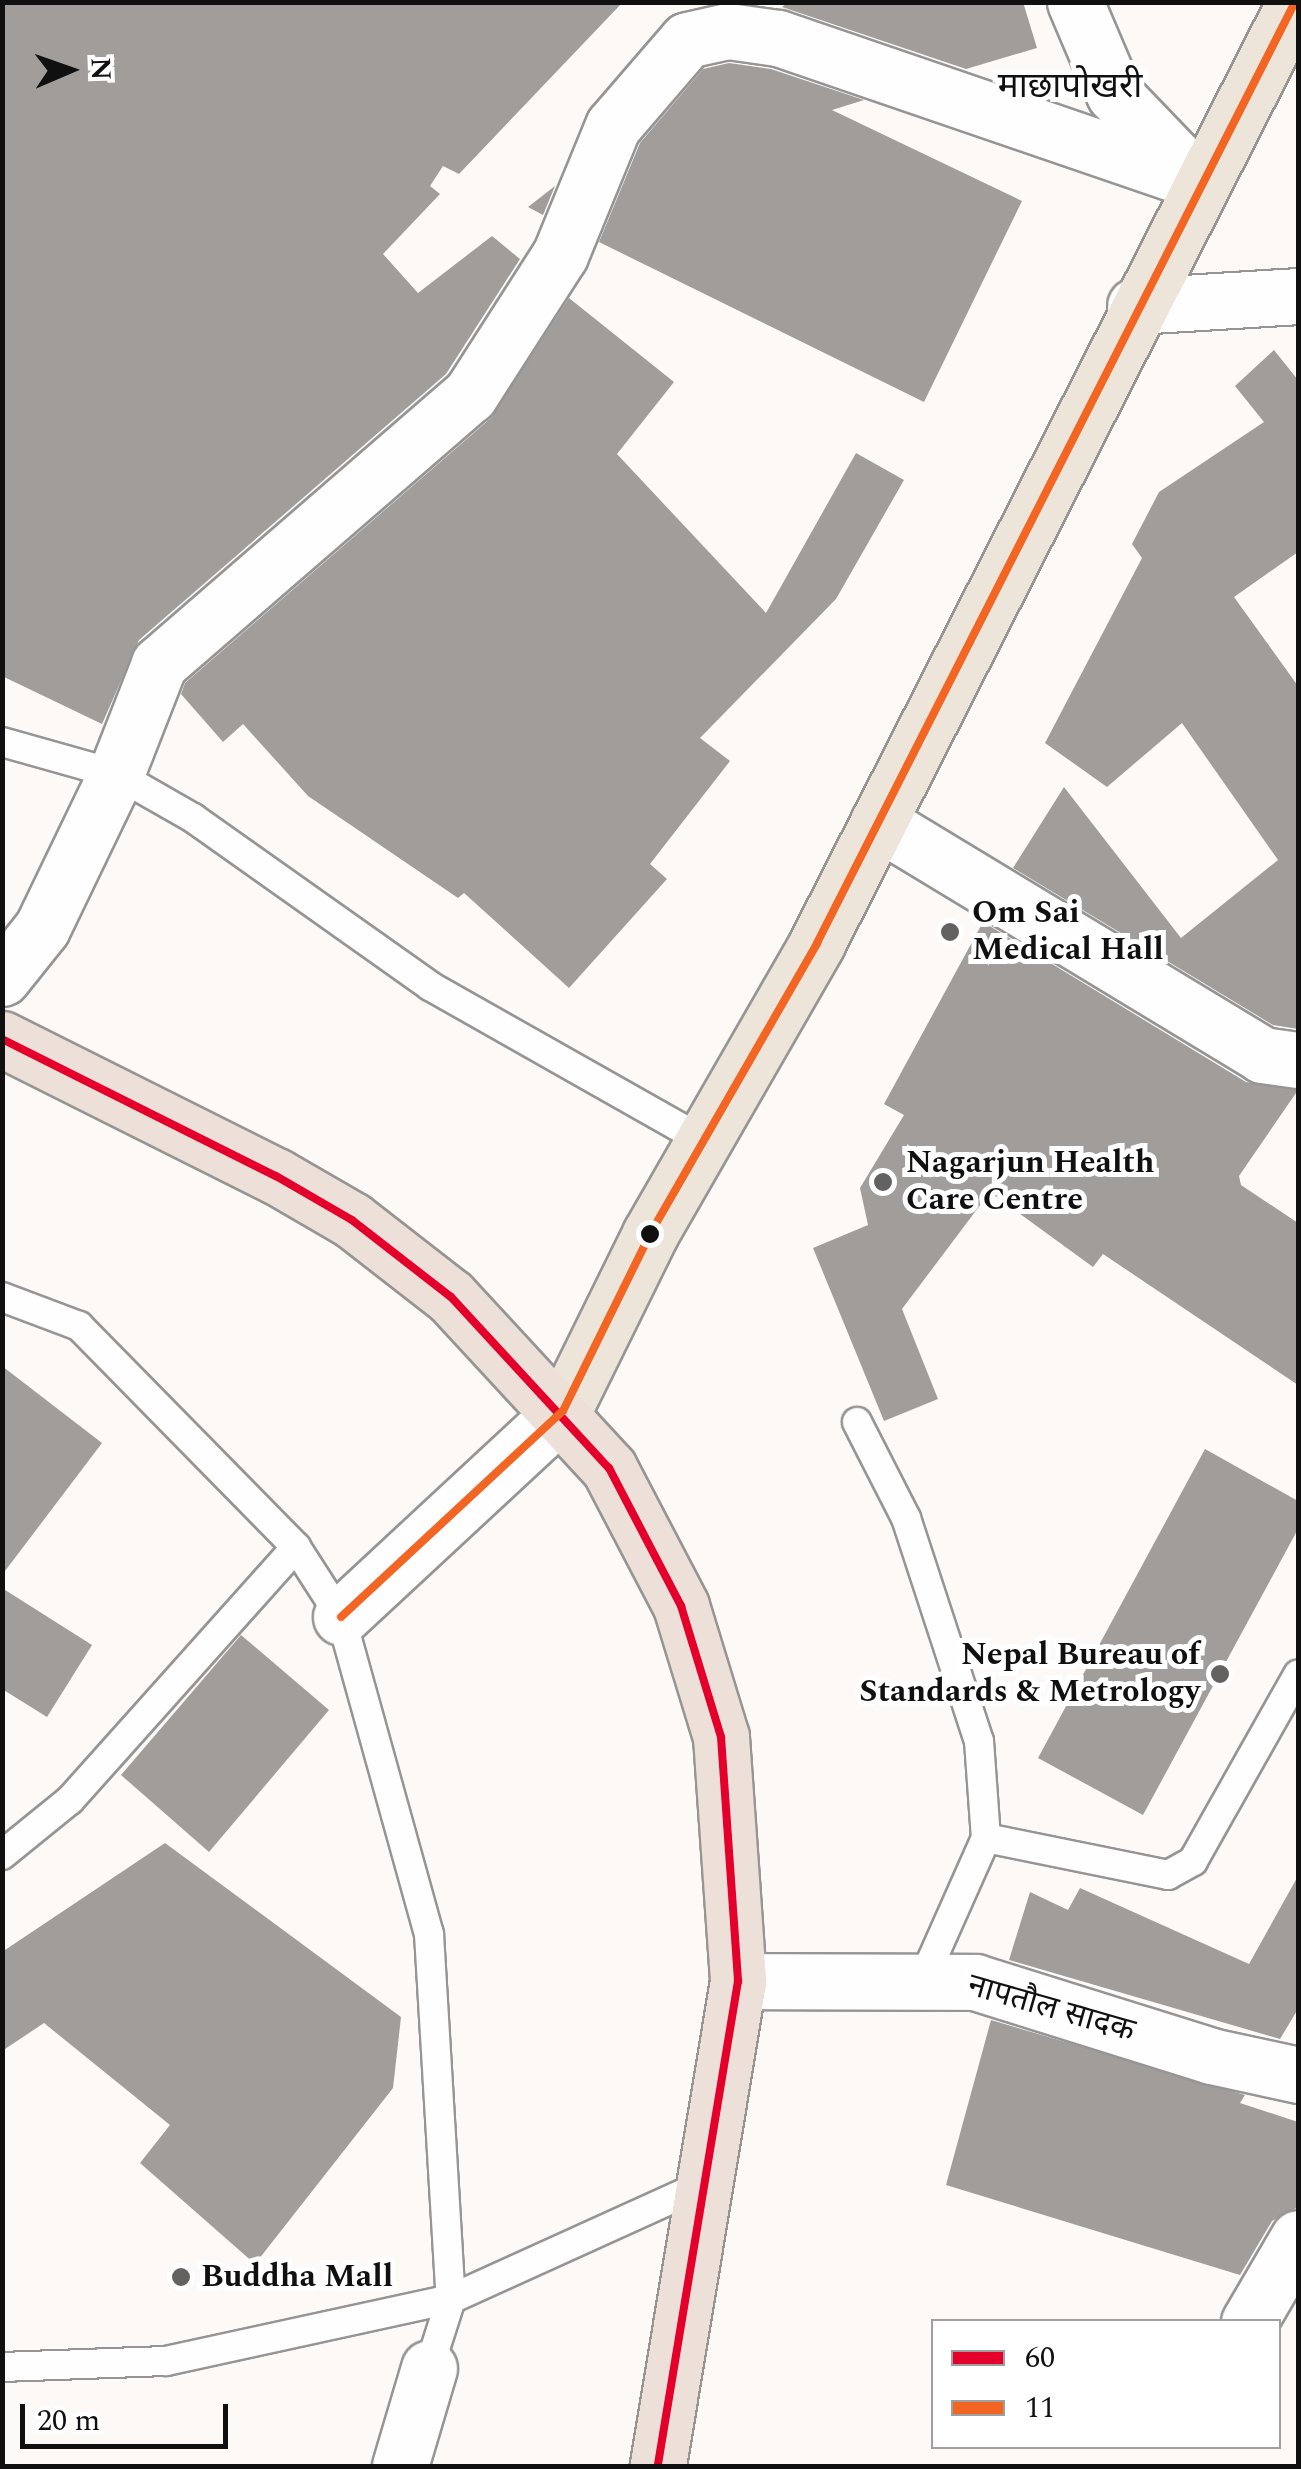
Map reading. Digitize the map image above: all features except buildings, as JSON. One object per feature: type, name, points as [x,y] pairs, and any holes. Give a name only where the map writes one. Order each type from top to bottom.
[{"type":"highway","points":[[2,1039],[125,1096],[352,1220],[451,1296],[563,1411],[609,1468],[681,1606],[721,1737],[738,1981],[710,2181],[659,2466]]},
{"type":"main road","points":[[563,1411],[704,1140],[817,943],[1135,306],[1294,2]]},
{"type":"street","points":[[1074,2],[1114,94],[1199,182]]},
{"type":"street","points":[[2,978],[42,928],[116,774],[158,664],[470,395],[560,255],[613,126],[688,40],[728,31],[778,38],[1199,182]]},
{"type":"street","points":[[1135,306],[1298,296]]},
{"type":"street","points":[[878,822],[1262,1055],[1298,1060]]},
{"type":"street","points":[[341,1618],[563,1411]]},
{"type":"street","name":"नापतौल सादक","points":[[738,1981],[975,1982],[1211,2056],[1298,2075]]},
{"type":"street","points":[[1251,2319],[1298,2238]]},
{"type":"street","points":[[400,2466],[429,2368]]},
{"type":"lane","points":[[2,742],[116,774],[193,818],[430,986],[704,1140]]},
{"type":"lane","points":[[2,1297],[79,1326],[296,1547],[341,1618],[428,1934],[450,2299],[429,2368]]},
{"type":"lane","points":[[857,1422],[906,1518],[979,1741],[986,1838],[922,1982]]},
{"type":"lane","points":[[2,1855],[70,1800],[296,1547]]},
{"type":"lane","points":[[986,1838],[1168,1875],[1193,1862],[1298,1675]]},
{"type":"lane","points":[[2,2367],[166,2362],[450,2299],[710,2181]]},
{"type":"transit line","name":"11","points":[[341,1617],[563,1411],[650,1234],[817,943],[1295,2]]},
{"type":"transit line","name":"60","points":[[2,1039],[276,1176],[352,1220],[451,1297],[609,1468],[681,1606],[721,1737],[738,1981],[658,2466]]},
{"type":"place","name":"Om Sai Medical Hall","points":[[950,932]]},
{"type":"place","name":"Nagarjun Health Care Centre","points":[[883,1182]]},
{"type":"place","name":"Nepal Bureau of Standards & Metrology","points":[[1220,1674]]},
{"type":"place","name":"Buddha Mall","points":[[181,2277]]},
{"type":"district","name":"माछापोखरी","points":[[1070,87]]}]
